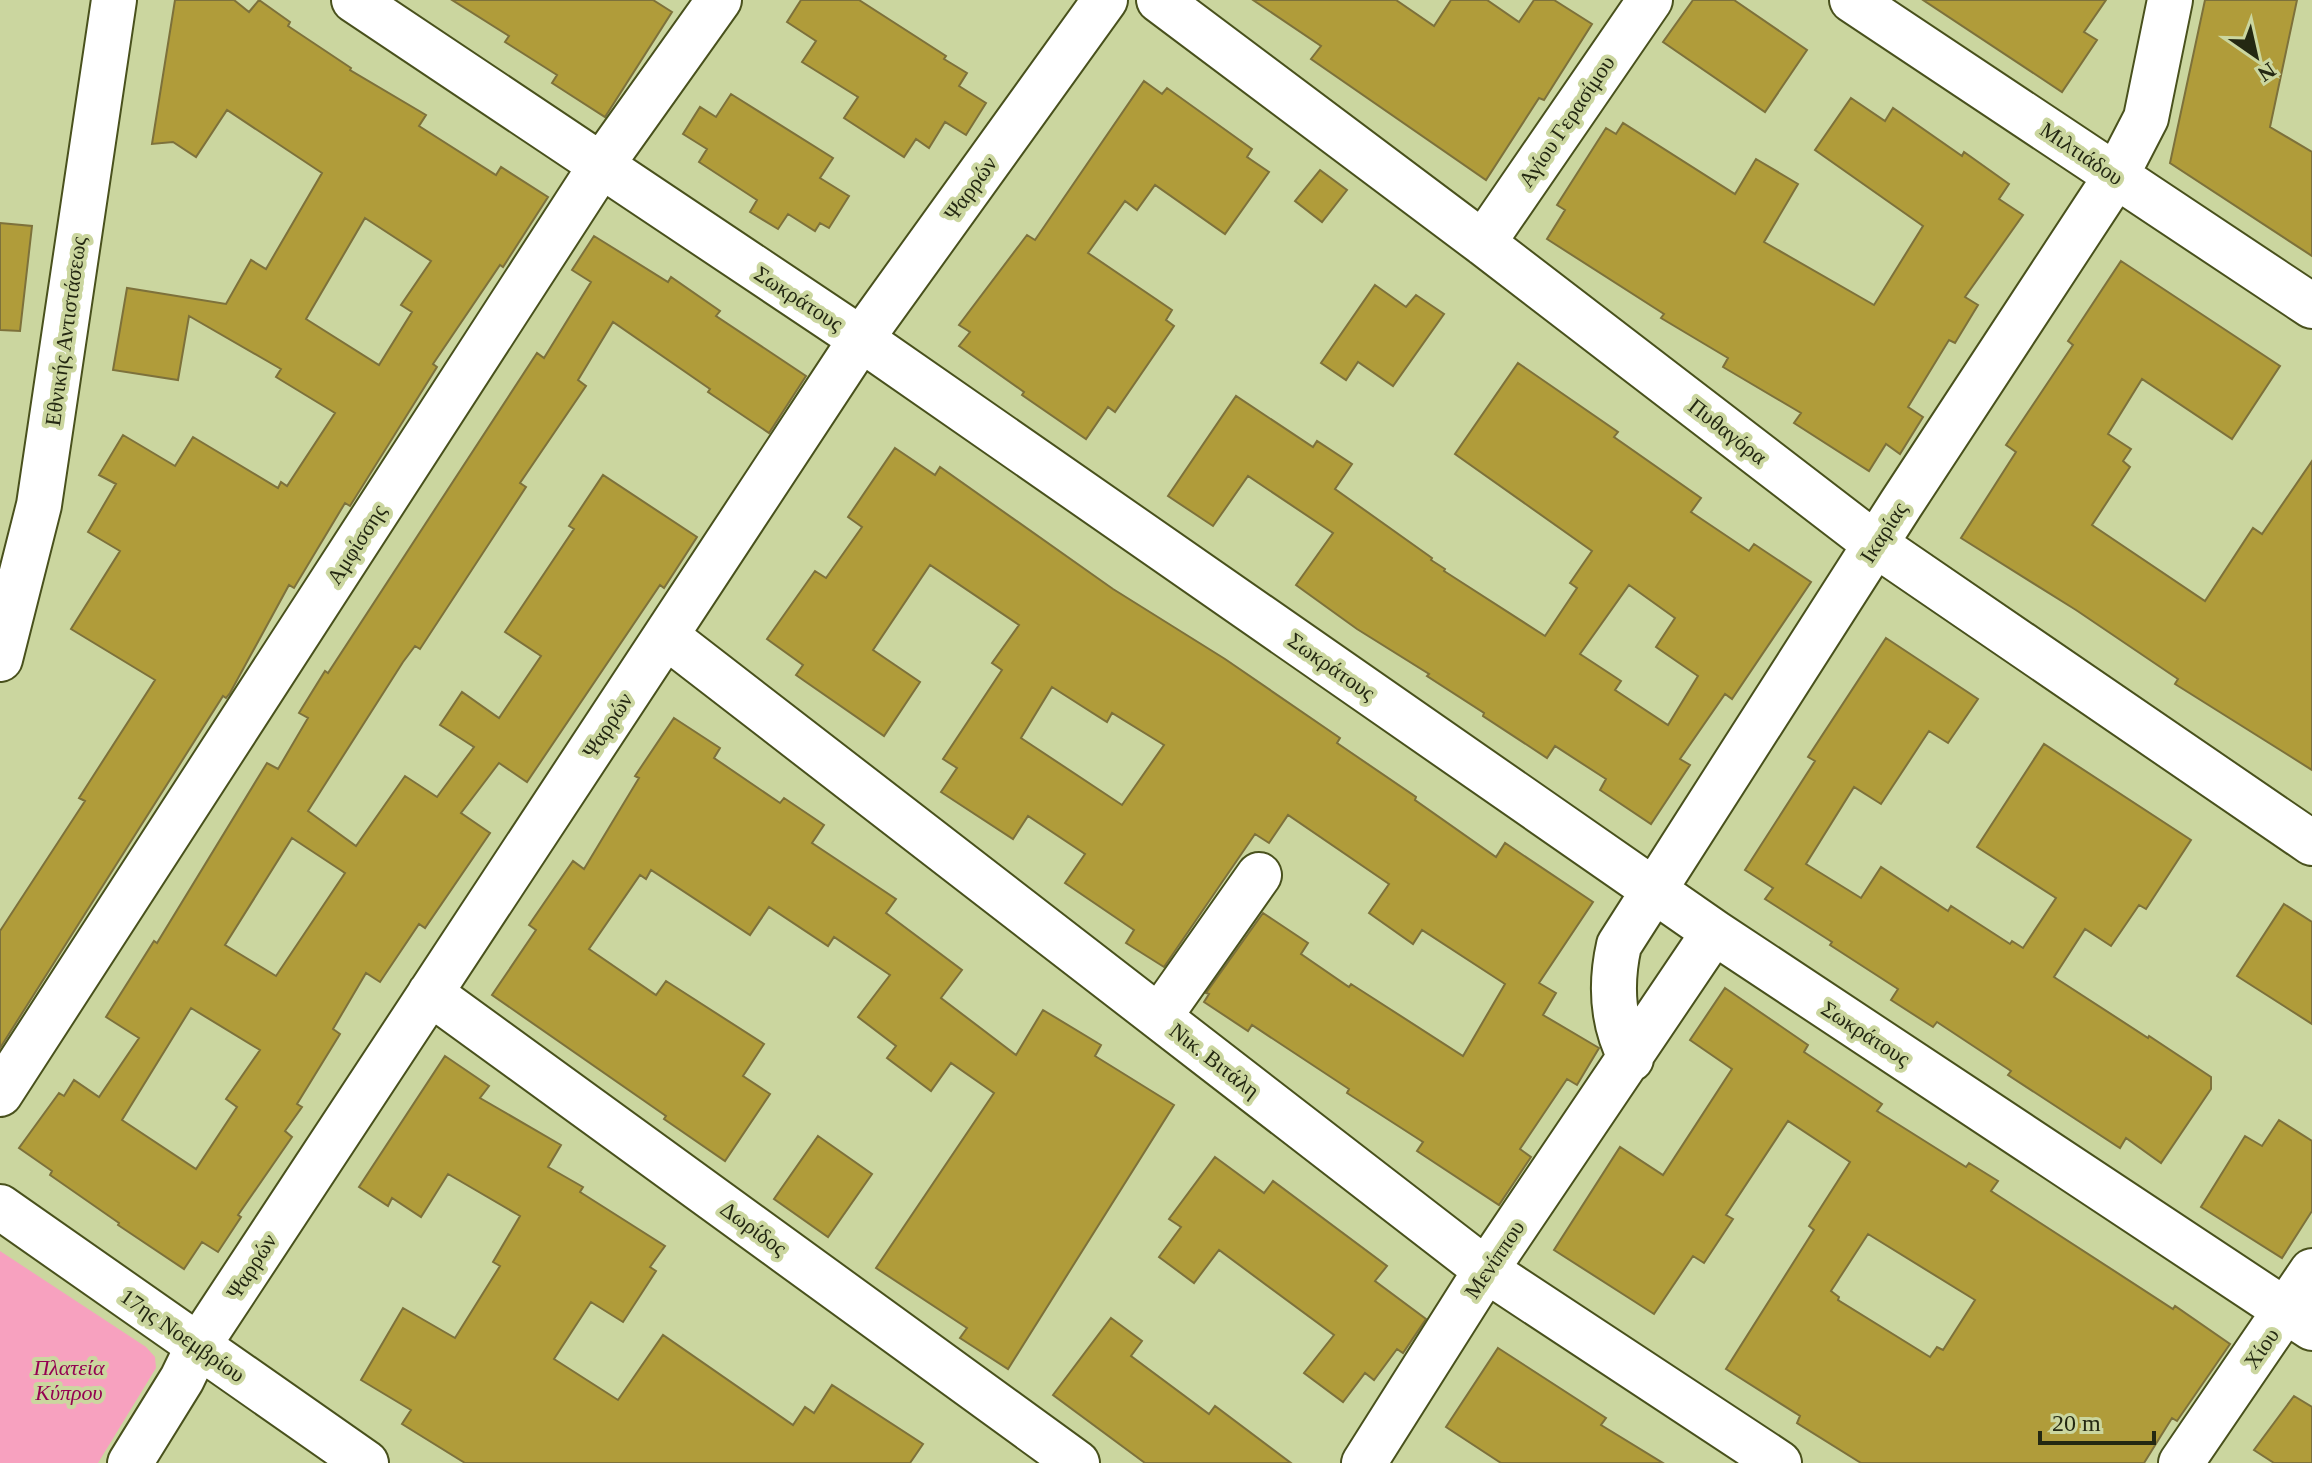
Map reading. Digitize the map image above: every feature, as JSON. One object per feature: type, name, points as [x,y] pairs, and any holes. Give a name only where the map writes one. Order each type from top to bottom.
[{"type":"street","name":"Εθνικής Αντιστάσεως","points":[[0,659],[39,505],[114,0]]},
{"type":"street","name":"Σωκράτους","points":[[354,0],[861,339],[1714,932],[2299,1319]]},
{"type":"street","name":"Αμφίσσης","points":[[0,1094],[600,167],[719,0]]},
{"type":"street","name":"Ψαρρών","points":[[130,1463],[182,1379],[198,1346],[861,339],[1105,0]]},
{"type":"street","name":"Πυθαγόρα","points":[[1159,0],[1483,243],[1875,544],[2312,843]]},
{"type":"street","name":"Αγίου Γερασίμου","points":[[1483,243],[1650,0]]},
{"type":"street","name":"Μιλτιάδου","points":[[1852,0],[2312,306]]},
{"type":"street","name":"Ικαρίας","points":[[1653,890],[2116,176],[2146,118],[2170,0]]},
{"type":"street","name":"Νικ. Βιτάλη","points":[[666,636],[1486,1270],[1779,1463]]},
{"type":"street","points":[[1159,1017],[1259,875]]},
{"type":"street","points":[[1631,1059],[1618,1027],[1613,975],[1619,945],[1653,890]]},
{"type":"street","name":"Μενίππου","points":[[1364,1463],[1486,1270],[1714,932]]},
{"type":"street","name":"Δωρίδος","points":[[430,993],[1077,1463]]},
{"type":"street","name":"17ης Νοεμβρίου","points":[[0,1207],[366,1463]]},
{"type":"street","name":"Χίου","points":[[2181,1463],[2299,1319],[2312,1271]]},
{"type":"green space","name":"Πλατεία Κύπρου","points":[[0,1251],[146,1347],[155,1357],[156,1368],[98,1463],[0,1463]]},
{"type":"building","points":[[175,0],[234,0],[249,12],[259,0],[290,22],[288,26],[350,70],[426,115],[419,126],[496,175],[501,167],[548,197],[503,267],[500,265],[433,364],[437,367],[350,506],[345,503],[294,588],[289,585],[230,693],[226,698],[223,696],[0,1048],[0,931],[85,801],[79,798],[155,680],[71,629],[120,551],[88,532],[116,484],[99,475],[123,435],[175,466],[193,437],[278,488],[281,482],[287,486],[335,413],[276,377],[281,369],[189,316],[178,380],[113,370],[127,288],[226,304],[251,260],[266,269],[322,173],[227,110],[196,157],[173,142],[152,144]],"holes":[[[365,218],[431,261],[401,305],[412,312],[379,365],[306,319]]]},
{"type":"building","points":[[452,0],[653,0],[672,12],[605,117],[552,83],[557,75],[505,42],[509,36]]},
{"type":"building","points":[[801,0],[859,0],[967,73],[959,86],[986,103],[966,135],[945,122],[929,148],[916,139],[904,157],[844,118],[858,97],[802,62],[816,41],[787,22]]},
{"type":"building","points":[[1253,0],[1396,0],[1434,26],[1451,0],[1487,0],[1519,22],[1534,0],[1554,0],[1592,24],[1544,100],[1539,98],[1486,180],[1311,59],[1321,46]]},
{"type":"building","points":[[1693,0],[1734,0],[1807,50],[1765,112],[1663,42]]},
{"type":"building","points":[[1923,0],[2106,0],[2084,32],[2097,40],[2062,92]]},
{"type":"building","points":[[2205,0],[2297,0],[2270,127],[2312,152],[2312,256],[2170,163]]},
{"type":"building","points":[[1144,81],[1162,94],[1167,88],[1252,149],[1247,157],[1269,172],[1225,234],[1155,185],[1137,210],[1125,201],[1088,253],[1172,310],[1166,320],[1174,326],[1115,412],[1108,407],[1086,439],[959,346],[970,332],[959,325],[1027,235],[1035,240]]},
{"type":"building","points":[[731,94],[833,158],[820,178],[849,196],[829,228],[820,223],[815,231],[788,214],[778,229],[750,212],[757,200],[699,162],[707,149],[683,134],[700,107],[716,117]]},
{"type":"building","points":[[1851,98],[1885,121],[1893,108],[1962,156],[1964,152],[2009,184],[1999,199],[2023,215],[1965,297],[1978,305],[1955,343],[1949,340],[1908,407],[1923,417],[1900,454],[1886,444],[1869,471],[1794,423],[1801,413],[1723,367],[1728,358],[1661,318],[1664,314],[1547,239],[1565,210],[1557,205],[1606,128],[1616,134],[1623,123],[1735,194],[1756,159],[1798,184],[1764,242],[1874,305],[1923,226],[1815,150]]},
{"type":"building","points":[[1320,170],[1347,190],[1322,222],[1295,201]]},
{"type":"building","points":[[0,223],[32,226],[20,331],[0,330]]},
{"type":"building","points":[[594,236],[668,282],[671,277],[720,311],[716,316],[806,376],[769,433],[613,322],[578,380],[586,386],[520,483],[526,487],[420,649],[415,646],[403,662],[308,811],[356,846],[405,776],[437,797],[474,747],[440,725],[462,692],[499,718],[541,656],[505,632],[574,529],[569,526],[603,475],[697,537],[664,588],[660,585],[527,782],[499,763],[461,813],[490,833],[425,928],[419,924],[380,982],[366,973],[333,1029],[340,1034],[297,1104],[302,1107],[285,1131],[292,1137],[238,1215],[241,1217],[218,1252],[202,1242],[184,1269],[118,1225],[19,1148],[59,1093],[64,1096],[74,1080],[99,1097],[139,1038],[106,1017],[154,941],[157,943],[267,763],[278,769],[308,718],[299,713],[325,671],[328,673],[537,353],[544,358],[591,282],[572,270]],"holes":[[[292,838],[345,873],[276,976],[225,945]],[[191,1008],[260,1050],[226,1099],[237,1107],[196,1169],[122,1120]]]},
{"type":"building","points":[[2121,261],[2280,366],[2232,439],[2142,379],[2108,434],[2131,449],[2123,461],[2130,467],[2092,525],[2205,601],[2253,528],[2262,534],[2312,461],[2312,770],[2175,684],[2178,679],[1961,538],[2016,452],[2006,445],[2073,345],[2068,341]]},
{"type":"building","points":[[1375,285],[1406,307],[1416,295],[1444,314],[1393,386],[1358,362],[1346,380],[1321,363]]},
{"type":"building","points":[[1518,363],[1618,432],[1614,437],[1701,498],[1691,512],[1749,551],[1754,544],[1811,582],[1732,699],[1725,694],[1680,759],[1690,765],[1651,824],[1600,790],[1606,779],[1555,746],[1547,758],[1296,585],[1333,533],[1248,476],[1213,526],[1168,496],[1236,396],[1313,447],[1317,441],[1352,464],[1335,489],[1432,558],[1444,571],[1545,636],[1577,588],[1570,583],[1592,551],[1455,454]],"holes":[[[1629,585],[1675,618],[1656,647],[1698,676],[1668,725],[1615,690],[1621,681],[1580,654]]]},
{"type":"building","points":[[895,448],[935,475],[940,467],[1113,589],[1225,659],[1340,738],[1337,743],[1496,857],[1505,843],[1593,902],[1539,983],[1556,993],[1543,1015],[1599,1048],[1577,1085],[1567,1079],[1520,1149],[1531,1157],[1499,1205],[1417,1151],[1423,1142],[1347,1093],[1349,1089],[1252,1025],[1248,1031],[1204,1002],[1209,994],[1206,993],[1263,913],[1308,943],[1301,954],[1463,1056],[1505,984],[1422,930],[1413,944],[1369,913],[1389,884],[1288,815],[1269,843],[1255,834],[1164,967],[1126,943],[1134,930],[1065,883],[1085,854],[1028,816],[1013,839],[941,792],[957,768],[943,759],[1002,670],[992,663],[1019,625],[930,565],[873,650],[920,682],[884,736],[796,675],[803,665],[767,639],[815,571],[826,578],[862,527],[848,517]],"holes":[[[1052,687],[1107,722],[1112,713],[1164,745],[1122,805],[1021,738]]]},
{"type":"building","points":[[1886,638],[1978,699],[1948,743],[1929,731],[1881,804],[1854,787],[1806,864],[1861,898],[1881,867],[1948,911],[1951,906],[2010,944],[2012,941],[2023,948],[2056,898],[1977,847],[2044,744],[2191,840],[2146,909],[2139,905],[2111,946],[2085,929],[2054,977],[2211,1077],[2211,1089],[2161,1163],[2126,1138],[2120,1148],[2008,1075],[2011,1071],[1937,1022],[1933,1027],[1891,1000],[1898,989],[1765,899],[1773,888],[1745,870],[1815,761],[1808,757]]},
{"type":"building","points":[[674,718],[720,748],[714,758],[780,803],[784,798],[824,825],[812,843],[896,899],[886,913],[962,970],[941,998],[1016,1055],[1043,1010],[1101,1045],[1095,1056],[1174,1105],[1008,1369],[960,1338],[967,1328],[876,1268],[994,1093],[951,1063],[931,1091],[887,1058],[896,1046],[858,1017],[890,975],[834,937],[828,946],[769,907],[750,935],[651,870],[646,879],[640,875],[589,949],[656,995],[666,981],[764,1044],[743,1076],[770,1094],[725,1161],[664,1119],[666,1116],[492,995],[536,930],[529,925],[573,861],[584,869],[639,778],[635,776]]},
{"type":"building","points":[[2284,904],[2312,922],[2312,1024],[2237,976]]},
{"type":"building","points":[[1725,988],[1808,1045],[1804,1052],[1882,1104],[1877,1111],[1966,1167],[1969,1163],[1998,1181],[1991,1191],[2230,1344],[2177,1421],[2172,1418],[2144,1463],[1861,1463],[1797,1423],[1800,1416],[1726,1369],[1814,1230],[1809,1226],[1850,1162],[1788,1121],[1726,1215],[1733,1219],[1704,1263],[1693,1256],[1654,1314],[1554,1250],[1620,1147],[1663,1175],[1732,1069],[1690,1040]],"holes":[[[1868,1234],[1975,1300],[1943,1350],[1937,1347],[1930,1357],[1838,1300],[1839,1297],[1831,1291]]]},
{"type":"building","points":[[445,1056],[489,1086],[480,1098],[561,1145],[548,1167],[583,1187],[580,1192],[665,1246],[650,1267],[656,1271],[623,1322],[591,1302],[554,1359],[618,1400],[663,1335],[793,1425],[805,1407],[814,1413],[832,1385],[923,1444],[910,1463],[465,1463],[402,1424],[411,1410],[361,1380],[403,1308],[455,1338],[500,1266],[493,1262],[520,1216],[448,1174],[421,1217],[392,1198],[388,1206],[359,1187]]},
{"type":"building","points":[[2279,1120],[2312,1141],[2312,1211],[2282,1258],[2201,1207],[2245,1136],[2262,1146]]},
{"type":"building","points":[[818,1136],[872,1174],[828,1237],[774,1199]]},
{"type":"building","points":[[1215,1157],[1264,1193],[1273,1181],[1387,1266],[1375,1281],[1426,1319],[1403,1353],[1397,1349],[1374,1380],[1365,1373],[1343,1402],[1304,1373],[1334,1335],[1219,1250],[1194,1283],[1159,1257],[1181,1227],[1169,1219]]},
{"type":"building","points":[[1111,1318],[1142,1341],[1131,1356],[1209,1414],[1215,1406],[1291,1463],[1145,1463],[1053,1395]]},
{"type":"building","points":[[1498,1348],[1606,1418],[1601,1425],[1663,1463],[1501,1463],[1446,1427]]},
{"type":"building","points":[[2294,1396],[2312,1407],[2312,1463],[2274,1463],[2254,1450]]}]
